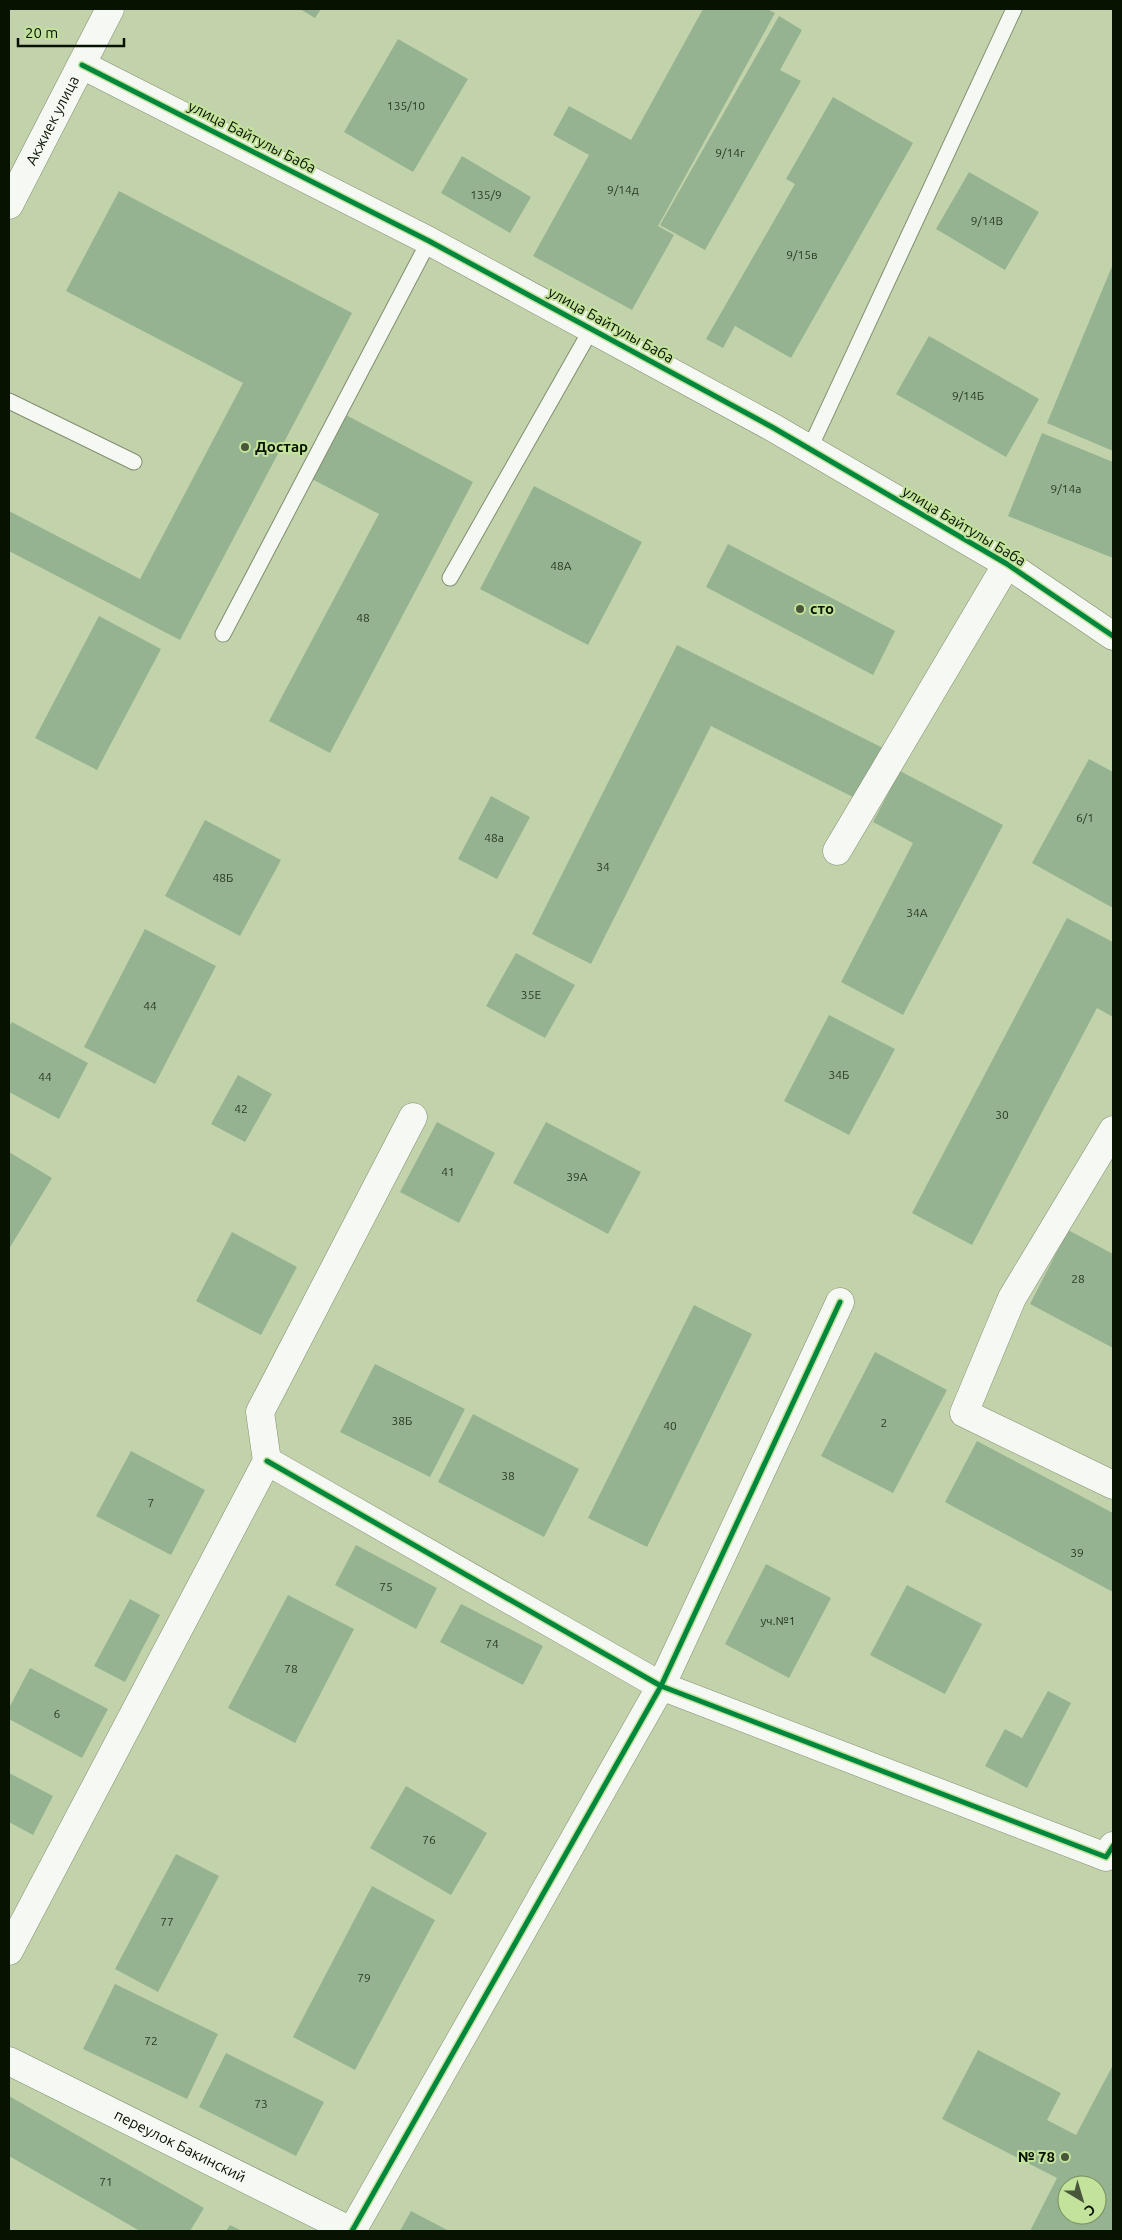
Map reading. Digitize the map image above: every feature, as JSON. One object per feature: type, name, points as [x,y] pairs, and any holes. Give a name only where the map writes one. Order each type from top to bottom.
[{"type":"street","name":"Акжиек улица","points":[[9,205],[110,9]]},
{"type":"street","name":"улица Байтулы Баба","points":[[82,64],[428,241],[592,328],[1007,564],[1113,636]]},
{"type":"street","points":[[837,851],[1007,564]]},
{"type":"street","points":[[9,1951],[267,1461],[260,1412],[413,1117]]},
{"type":"street","points":[[1113,1130],[1012,1298],[964,1413],[1113,1485]]},
{"type":"street","points":[[351,2231],[661,1686],[840,1302]]},
{"type":"street","points":[[267,1461],[661,1686],[1106,1857],[1113,1846]]},
{"type":"street","name":"переулок Бакинский","points":[[9,2061],[351,2231]]},
{"type":"lane","points":[[809,450],[1014,9]]},
{"type":"lane","points":[[223,634],[428,241]]},
{"type":"lane","points":[[450,578],[592,328]]},
{"type":"lane","points":[[9,401],[134,462]]},
{"type":"building","points":[[300,9],[321,9],[315,18]]},
{"type":"building","points":[[703,9],[767,9],[775,13],[658,226],[674,235],[632,310],[533,256],[589,155],[553,135],[569,106],[631,140]]},
{"type":"building","points":[[779,16],[802,30],[780,70],[801,81],[705,250],[660,225]]},
{"type":"building","points":[[398,39],[468,79],[413,172],[344,132]]},
{"type":"building","points":[[833,97],[913,143],[791,358],[735,326],[723,348],[706,339],[795,184],[786,179]]},
{"type":"building","points":[[462,156],[531,197],[510,233],[441,193]]},
{"type":"building","points":[[969,172],[1039,212],[1005,270],[936,229]]},
{"type":"building","name":"Достар","points":[[119,191],[352,313],[180,640],[9,551],[9,511],[140,579],[243,383],[66,291]]},
{"type":"building","points":[[1113,264],[1113,451],[1047,423]]},
{"type":"building","points":[[929,336],[1039,399],[1006,457],[896,394]]},
{"type":"building","points":[[346,415],[473,482],[330,753],[269,721],[379,514],[312,479]]},
{"type":"building","points":[[1042,433],[1113,462],[1113,558],[1008,516]]},
{"type":"building","points":[[534,486],[642,542],[588,645],[480,589]]},
{"type":"building","name":"сто","points":[[728,544],[895,631],[873,675],[706,587]]},
{"type":"building","points":[[99,616],[161,649],[97,770],[35,738]]},
{"type":"building","points":[[677,645],[883,748],[857,799],[711,726],[591,964],[532,934]]},
{"type":"building","points":[[1089,759],[1113,772],[1113,908],[1032,863]]},
{"type":"building","points":[[900,771],[1003,825],[903,1015],[841,982],[913,843],[873,822]]},
{"type":"building","points":[[491,796],[530,817],[497,879],[458,859]]},
{"type":"building","points":[[205,820],[281,860],[240,936],[165,896]]},
{"type":"building","points":[[1067,918],[1113,942],[1113,1017],[1097,1008],[972,1245],[912,1213]]},
{"type":"building","points":[[145,929],[216,966],[155,1084],[84,1047]]},
{"type":"building","points":[[516,953],[575,985],[545,1038],[486,1006]]},
{"type":"building","points":[[829,1015],[895,1049],[849,1135],[784,1101]]},
{"type":"building","points":[[12,1022],[88,1063],[59,1119],[9,1092],[9,1027]]},
{"type":"building","points":[[238,1075],[272,1094],[245,1142],[211,1124]]},
{"type":"building","points":[[437,1122],[495,1153],[459,1223],[400,1192]]},
{"type":"building","points":[[546,1122],[641,1172],[608,1234],[513,1183]]},
{"type":"building","points":[[9,1152],[52,1178],[9,1249]]},
{"type":"building","points":[[1068,1230],[1113,1254],[1113,1348],[1030,1304]]},
{"type":"building","points":[[232,1232],[297,1267],[261,1335],[196,1301]]},
{"type":"building","points":[[694,1305],[752,1334],[647,1547],[588,1518]]},
{"type":"building","points":[[875,1352],[947,1390],[893,1493],[821,1456]]},
{"type":"building","points":[[375,1364],[465,1409],[430,1477],[340,1432]]},
{"type":"building","points":[[473,1414],[579,1469],[544,1537],[438,1482]]},
{"type":"building","points":[[977,1441],[1113,1513],[1113,1592],[945,1502]]},
{"type":"building","points":[[131,1451],[205,1490],[171,1555],[96,1516]]},
{"type":"building","points":[[356,1545],[437,1588],[416,1629],[335,1585]]},
{"type":"building","points":[[766,1564],[831,1598],[789,1678],[725,1644]]},
{"type":"building","points":[[907,1585],[982,1624],[945,1694],[870,1655]]},
{"type":"building","points":[[288,1595],[354,1629],[295,1743],[228,1708]]},
{"type":"building","points":[[130,1599],[160,1615],[125,1682],[94,1666]]},
{"type":"building","points":[[461,1604],[543,1646],[523,1685],[440,1642]]},
{"type":"building","points":[[30,1668],[108,1709],[82,1758],[9,1719],[9,1708]]},
{"type":"building","points":[[1048,1691],[1071,1703],[1027,1788],[985,1766],[1005,1729],[1022,1738]]},
{"type":"building","points":[[9,1773],[53,1796],[33,1835],[9,1822]]},
{"type":"building","points":[[406,1786],[487,1833],[451,1895],[370,1848]]},
{"type":"building","points":[[176,1854],[219,1876],[158,1992],[115,1969]]},
{"type":"building","points":[[372,1886],[435,1920],[355,2070],[293,2037]]},
{"type":"building","points":[[115,1984],[218,2034],[187,2099],[83,2049]]},
{"type":"building","name":"№ 78","points":[[978,2050],[1061,2093],[1047,2120],[1076,2135],[1113,2065],[1113,2231],[1030,2231],[1057,2178],[942,2119]]},
{"type":"building","points":[[226,2053],[324,2102],[296,2156],[199,2107]]},
{"type":"building","points":[[9,2096],[204,2208],[190,2231],[140,2231],[9,2156]]},
{"type":"building","points":[[411,2211],[449,2231],[400,2231]]},
{"type":"building","points":[[230,2225],[242,2231],[226,2231]]},
{"type":"cycle path","points":[[82,65],[429,241],[772,427],[1007,564],[1113,636]]},
{"type":"cycle path","points":[[352,2231],[661,1686],[840,1302]]},
{"type":"cycle path","points":[[267,1461],[661,1686],[1106,1857],[1113,1846]]},
{"type":"place","name":"Достар","points":[[245,447]]},
{"type":"place","name":"сто","points":[[800,609]]},
{"type":"place","name":"№ 78","points":[[1065,2157]]}]
